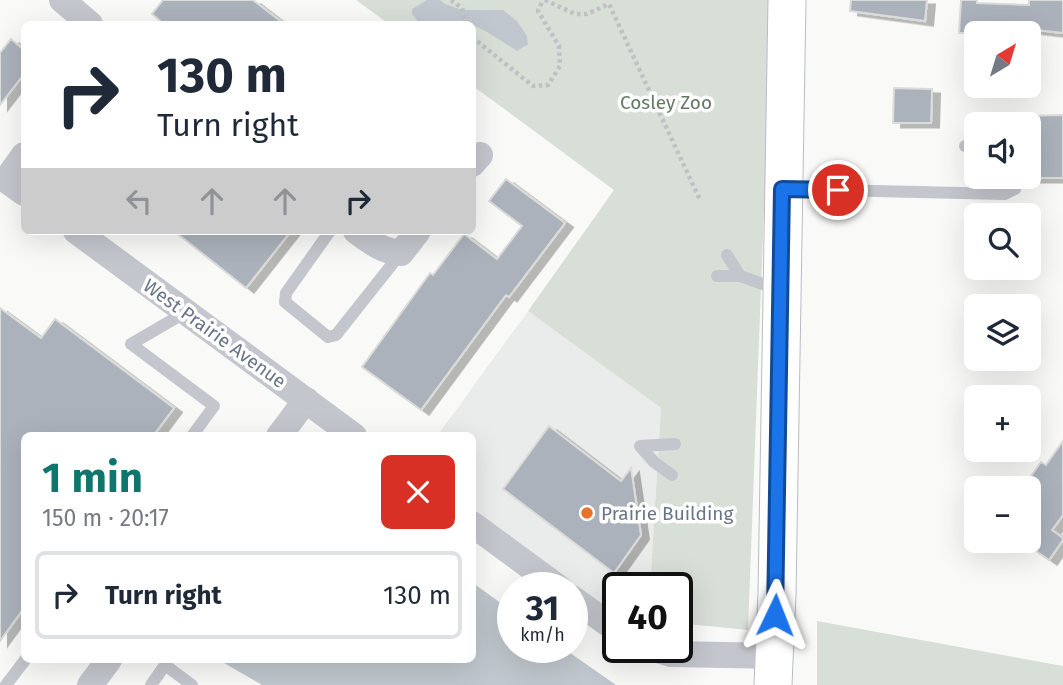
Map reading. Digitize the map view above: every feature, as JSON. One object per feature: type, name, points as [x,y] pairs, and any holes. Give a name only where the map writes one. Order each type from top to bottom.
[{"type":"street","points":[[62,0],[86,21]]},
{"type":"street","points":[[693,658],[773,671],[777,594],[786,0]]},
{"type":"street","points":[[15,186],[21,165]]},
{"type":"street","name":"West Prairie Avenue","points":[[81,235],[349,432]]},
{"type":"street","points":[[361,235],[387,251],[401,253],[415,235]]},
{"type":"street","points":[[282,432],[306,400]]},
{"type":"street","points":[[476,527],[537,572]]},
{"type":"street","points":[[90,685],[107,663]]},
{"type":"lane","points":[[782,189],[1005,194],[1015,189]]},
{"type":"lane","points":[[327,235],[286,293],[285,302],[328,337],[337,335],[401,253]]},
{"type":"lane","points":[[727,254],[740,276]]},
{"type":"lane","points":[[716,276],[740,276],[781,290]]},
{"type":"lane","points":[[186,312],[131,344],[214,406],[195,432]]},
{"type":"lane","points":[[672,475],[654,462],[640,446],[675,444]]},
{"type":"lane","points":[[6,685],[23,663]]},
{"type":"lane","points":[[151,685],[165,665],[192,685]]},
{"type":"path","points":[[452,0],[462,8],[465,21]]},
{"type":"path","points":[[476,40],[533,86],[548,85],[560,66],[559,46],[538,11],[544,0],[575,14],[587,14],[609,2],[700,200]]},
{"type":"shaded area","points":[[427,0],[440,0],[462,10],[503,10],[517,21],[527,36],[528,44],[517,51],[476,26],[476,21],[418,21],[412,14],[412,9]]},
{"type":"shaded area","points":[[528,311],[661,408],[651,572],[602,572],[602,605],[588,595],[588,572],[556,572],[476,513],[476,432],[440,432]]},
{"type":"shaded area","points":[[476,585],[497,600],[497,663],[584,663],[616,685],[262,685],[224,663],[476,663]]},
{"type":"green space","name":"Cosley Zoo","points":[[356,0],[772,0],[748,630],[693,625],[693,572],[651,572],[661,408],[528,311],[614,190],[476,88],[476,21],[385,21]]},
{"type":"green space","points":[[817,621],[1063,666],[1063,685],[817,685]]},
{"type":"building","points":[[163,0],[253,0],[280,21],[160,21],[152,14]]},
{"type":"building","points":[[851,0],[927,0],[925,21],[850,11]]},
{"type":"building","points":[[961,0],[1029,5],[1029,0],[1063,0],[1063,33],[1041,30],[1041,21],[964,21],[964,33],[959,33]]},
{"type":"building","points":[[11,39],[21,47],[21,78],[0,105],[0,53]]},
{"type":"building","points":[[894,88],[932,89],[931,123],[893,123]]},
{"type":"building","points":[[1063,115],[1063,178],[1041,178],[1041,116]]},
{"type":"building","points":[[506,179],[565,223],[509,297],[506,295],[421,410],[362,367],[430,273],[433,275],[463,235],[497,259],[522,226],[489,201]]},
{"type":"building","points":[[179,235],[288,235],[246,288]]},
{"type":"building","points":[[0,308],[41,338],[55,319],[174,408],[156,432],[21,432],[21,612],[0,641]]},
{"type":"building","name":"Prairie Building","points":[[549,426],[621,481],[631,468],[641,535],[613,572],[503,489]]},
{"type":"building","points":[[1063,441],[1063,515],[1052,530],[1063,540],[1049,560],[1039,553],[1041,476],[1031,476],[1041,462],[1046,465]]},
{"type":"place","name":"Prairie Building","points":[[587,513]]},
{"type":"route","points":[[775,615],[782,189],[838,190]]}]
